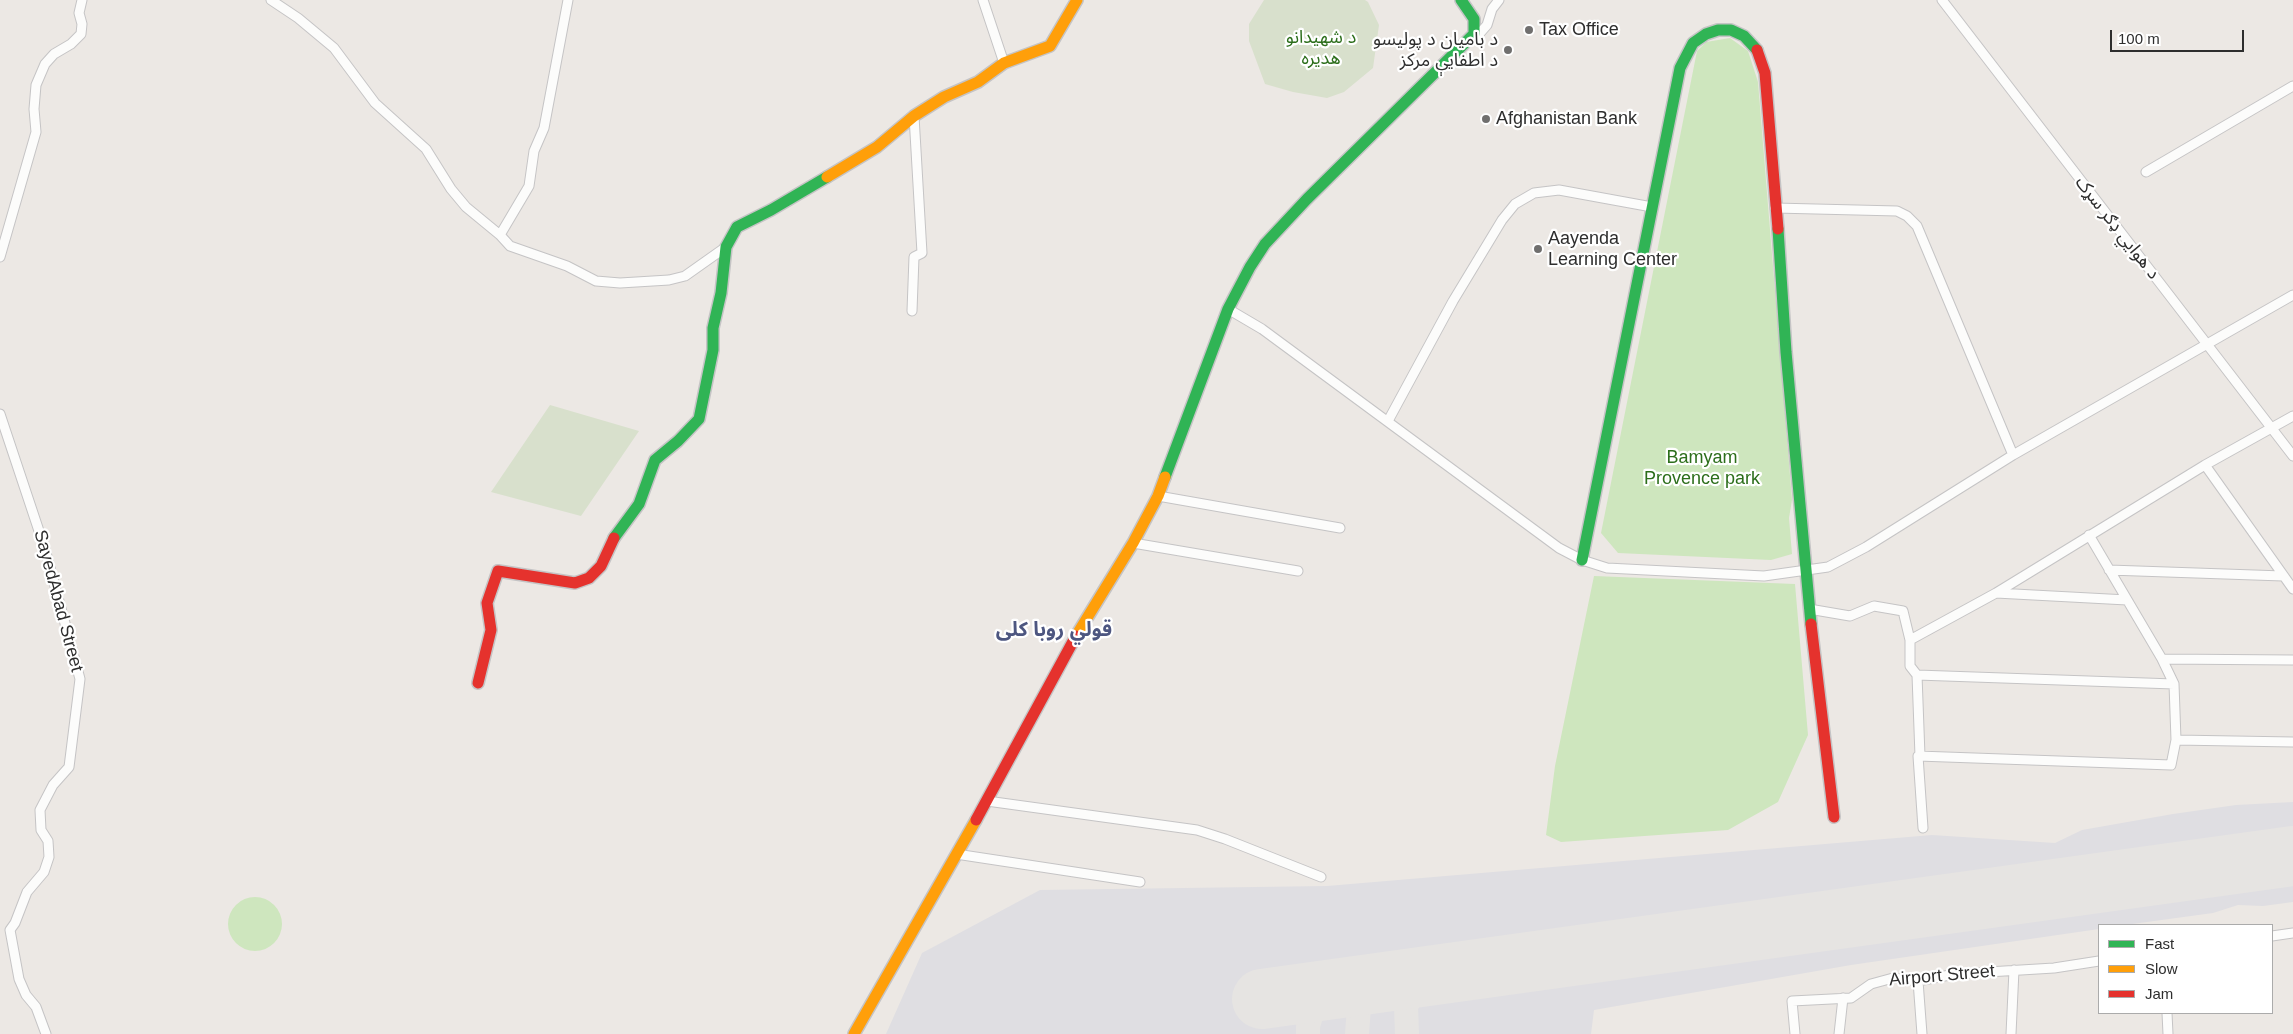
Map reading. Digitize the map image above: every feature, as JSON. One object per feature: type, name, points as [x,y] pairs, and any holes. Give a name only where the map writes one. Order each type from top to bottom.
[{"type":"street","points":[[0,258],[36,132],[34,109],[36,84],[44,64],[54,54],[71,44],[80,34],[82,24],[79,12],[82,0]]},
{"type":"street","points":[[271,0],[298,18],[334,48],[375,103],[426,149],[451,189],[466,207],[500,235],[510,246],[567,266],[596,281],[620,283],[669,280],[686,276],[726,247]]},
{"type":"street","points":[[500,235],[529,186],[534,151],[544,128],[568,0]]},
{"type":"street","points":[[983,0],[1004,63]]},
{"type":"street","points":[[478,683],[491,630],[487,603],[498,571],[575,583],[589,578],[601,566],[611,542],[639,504],[655,460],[678,441],[698,419],[713,350],[713,328],[721,293],[726,247],[737,228],[771,210],[877,146],[914,116],[944,97],[978,82],[1004,63],[1050,46],[1077,0]]},
{"type":"street","points":[[1461,0],[1474,19],[1474,34]]},
{"type":"street","points":[[854,1034],[987,801],[1064,657],[1133,543],[1158,496],[1228,309],[1250,267],[1265,244],[1307,199],[1474,34],[1480,33],[1487,25],[1492,9],[1499,0]]},
{"type":"street","name":"د هوايي ډګر سړک","points":[[1942,0],[2293,456]]},
{"type":"street","points":[[1582,560],[1680,68],[1693,43],[1706,34],[1718,30],[1731,30],[1744,36],[1756,47],[1765,73],[1805,570],[1834,817]]},
{"type":"street","points":[[2146,172],[2293,86]]},
{"type":"street","points":[[912,311],[914,257],[922,254],[914,116]]},
{"type":"street","points":[[1388,421],[1453,302],[1502,220],[1515,204],[1534,193],[1559,190],[1652,206]]},
{"type":"street","points":[[1775,208],[1897,211],[1907,216],[1916,226],[2013,455]]},
{"type":"street","points":[[1228,309],[1262,329],[1559,548],[1582,560],[1607,568],[1764,576],[1828,567],[1866,547],[2013,455],[2293,295]]},
{"type":"street","name":"SayedAbad Street","points":[[0,414],[46,549],[80,679],[69,768],[52,785],[40,810],[42,830],[48,841],[48,857],[44,872],[27,892],[15,923],[10,930]]},
{"type":"street","points":[[1910,640],[1996,593],[2205,465],[2293,416]]},
{"type":"street","points":[[2205,465],[2293,588]]},
{"type":"street","points":[[1158,496],[1340,528]]},
{"type":"street","points":[[1918,756],[2171,765],[2176,740],[2174,684],[2162,659],[2089,535]]},
{"type":"street","points":[[1133,543],[1298,571]]},
{"type":"street","points":[[2109,570],[2283,576]]},
{"type":"street","points":[[1996,593],[2127,600]]},
{"type":"street","points":[[1809,609],[1850,616],[1874,606],[1904,611],[1910,640],[1910,666],[1917,675],[1920,756],[1918,756],[1923,828]]},
{"type":"street","points":[[2162,659],[2293,660]]},
{"type":"street","points":[[1917,675],[2174,684]]},
{"type":"street","points":[[2176,740],[2293,742]]},
{"type":"street","points":[[987,801],[1197,830],[1225,839],[1321,877]]},
{"type":"street","points":[[956,854],[1140,882]]},
{"type":"street","points":[[0,926],[10,930],[19,979],[26,995],[36,1007],[46,1034]]},
{"type":"street","points":[[2273,936],[2293,933]]},
{"type":"street","name":"Airport Street","points":[[1795,1034],[1792,1001],[1851,998],[1871,984],[1893,978],[1918,981],[1955,974],[2054,968],[2098,961]]},
{"type":"street","points":[[2011,1034],[2014,970]]},
{"type":"street","points":[[1918,981],[1922,1034]]},
{"type":"street","points":[[1839,1034],[1843,998]]},
{"type":"street","points":[[2167,1014],[2168,1034]]},
{"type":"shaded area","points":[[2293,802],[2293,902],[2263,906],[2238,905],[2213,913],[2132,924],[2098,924],[2098,929],[1851,965],[1594,1010],[1591,1034],[886,1034],[922,953],[1040,890],[1327,886],[1932,835],[2055,843],[2082,830],[2236,805]]},
{"type":"green space","name":"د شهیدانو هدیره","points":[[1264,0],[1365,0],[1368,2],[1379,25],[1373,68],[1344,92],[1327,98],[1293,92],[1265,84],[1249,41],[1249,24]]},
{"type":"green space","name":"Bamyam Provence park","points":[[1730,38],[1748,51],[1758,82],[1792,500],[1789,518],[1792,554],[1771,560],[1618,553],[1601,533],[1697,51],[1706,42]]},
{"type":"green space","points":[[550,405],[639,431],[581,516],[491,492]]},
{"type":"green space","points":[[1594,576],[1795,584],[1808,735],[1778,802],[1728,830],[1561,842],[1546,835],[1555,766]]},
{"type":"green space","points":[[250,897],[260,897],[270,901],[278,909],[282,924],[278,939],[270,947],[260,951],[250,951],[240,947],[232,939],[228,929],[228,919],[232,909],[240,901]]},
{"type":"taxiway","points":[[1407,1034],[1406,1006],[1417,987],[1433,975]]},
{"type":"taxiway","points":[[1357,1034],[1359,1007],[1370,992],[1385,982]]},
{"type":"taxiway","points":[[1308,1034],[1308,1026],[1313,1009],[1322,999],[1339,988]]},
{"type":"runway","points":[[1262,999],[2293,856]]},
{"type":"traffic: fast","points":[[1165,477],[1228,309],[1250,267],[1265,244],[1307,199],[1474,34],[1474,19],[1461,0]]},
{"type":"traffic: fast","points":[[1582,560],[1680,68],[1693,43],[1706,34],[1718,30],[1731,30],[1744,36],[1757,50]]},
{"type":"traffic: fast","points":[[614,538],[639,504],[655,460],[678,441],[699,419],[713,350],[713,328],[721,293],[726,247],[737,227],[771,210],[827,177]]},
{"type":"traffic: fast","points":[[1778,229],[1786,352],[1811,624]]},
{"type":"traffic: slow","points":[[827,177],[877,147],[914,116],[944,97],[978,82],[1004,63],[1050,46],[1077,0]]},
{"type":"traffic: slow","points":[[1076,636],[1133,543],[1158,496],[1165,477]]},
{"type":"traffic: slow","points":[[854,1034],[976,820]]},
{"type":"traffic: jam","points":[[1757,50],[1765,73],[1778,229]]},
{"type":"traffic: jam","points":[[478,683],[491,630],[487,603],[498,571],[575,583],[589,578],[601,566],[614,538]]},
{"type":"traffic: jam","points":[[1811,624],[1834,817]]},
{"type":"traffic: jam","points":[[976,820],[1076,636]]},
{"type":"place","name":"Tax Office","points":[[1529,30]]},
{"type":"place","name":"د بامیان د پولیسو د اطفايې مرکز","points":[[1508,50]]},
{"type":"place","name":"Afghanistan Bank","points":[[1486,119]]},
{"type":"place","name":"Aayenda Learning Center","points":[[1538,249]]},
{"type":"district","name":"قولي روبا کلی","points":[[1054,630]]}]
